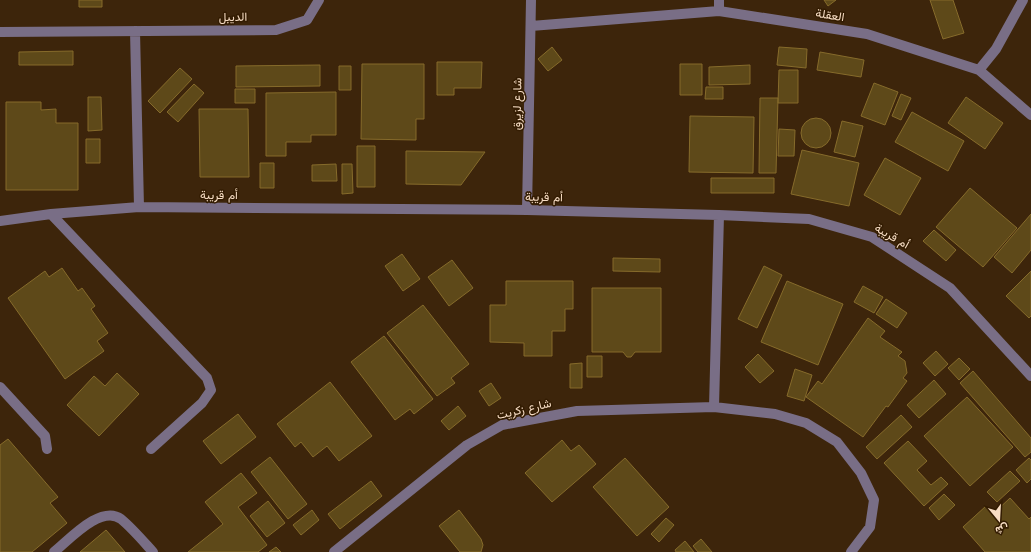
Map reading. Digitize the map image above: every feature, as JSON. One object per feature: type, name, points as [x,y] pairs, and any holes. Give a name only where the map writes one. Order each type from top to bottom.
[{"type":"street","name":"الديبل","points":[[0,32],[276,30],[307,20],[319,0]]},
{"type":"street","name":"شارع لزيرق","points":[[527,210],[531,0]]},
{"type":"street","points":[[719,0],[719,11]]},
{"type":"street","points":[[979,70],[996,49],[1023,0]]},
{"type":"street","name":"العقلة","points":[[531,26],[719,11],[868,34],[979,70],[1031,115]]},
{"type":"street","points":[[135,31],[139,207]]},
{"type":"street","name":"أم قريبة","points":[[0,221],[51,214],[139,207],[527,210],[719,215],[809,220],[872,236],[950,288],[1031,376]]},
{"type":"street","points":[[51,214],[207,378],[211,390],[202,403],[151,449]]},
{"type":"street","points":[[714,407],[719,215]]},
{"type":"street","points":[[0,387],[45,436],[47,449]]},
{"type":"street","name":"شارع زكريت","points":[[334,552],[467,445],[502,425],[577,411],[714,407],[775,414],[806,423],[837,442],[861,473],[874,500],[870,527],[851,552]]},
{"type":"street","points":[[54,552],[91,521],[105,515],[120,518],[153,552]]},
{"type":"building","points":[[79,0],[102,0],[102,7],[79,7]]},
{"type":"building","points":[[824,0],[836,0],[828,6]]},
{"type":"building","points":[[930,0],[953,0],[964,33],[943,39]]},
{"type":"building","points":[[552,47],[562,60],[548,71],[538,59]]},
{"type":"building","points":[[779,47],[807,49],[806,68],[777,65]]},
{"type":"building","points":[[73,51],[73,65],[19,65],[19,52]]},
{"type":"building","points":[[820,52],[864,60],[861,77],[817,70]]},
{"type":"building","points":[[437,62],[482,62],[481,88],[454,88],[454,95],[437,95]]},
{"type":"building","points":[[362,64],[424,64],[424,119],[416,119],[416,140],[361,139]]},
{"type":"building","points":[[680,64],[702,64],[702,95],[680,95]]},
{"type":"building","points":[[320,65],[320,86],[236,87],[236,66]]},
{"type":"building","points":[[750,65],[750,84],[709,85],[709,67]]},
{"type":"building","points":[[339,66],[351,66],[351,90],[339,90]]},
{"type":"building","points":[[180,68],[192,79],[160,113],[148,101]]},
{"type":"building","points":[[779,70],[798,70],[798,103],[778,103]]},
{"type":"building","points":[[874,83],[898,92],[885,125],[861,116]]},
{"type":"building","points":[[194,84],[204,93],[178,122],[167,112]]},
{"type":"building","points":[[706,87],[723,87],[723,99],[705,99]]},
{"type":"building","points":[[235,89],[255,89],[255,103],[235,103]]},
{"type":"building","points":[[336,92],[336,135],[311,135],[311,142],[286,142],[286,156],[266,156],[266,93]]},
{"type":"building","points":[[901,94],[911,98],[901,120],[892,116]]},
{"type":"building","points":[[88,97],[101,97],[102,130],[88,131]]},
{"type":"building","points":[[966,97],[1003,123],[985,149],[948,123]]},
{"type":"building","points":[[760,98],[778,98],[776,173],[759,173]]},
{"type":"building","points":[[6,102],[41,102],[41,110],[56,109],[56,123],[78,123],[78,190],[6,190]]},
{"type":"building","points":[[199,109],[248,109],[249,177],[200,177]]},
{"type":"building","points":[[912,112],[964,141],[948,171],[895,142]]},
{"type":"building","points":[[690,116],[754,117],[753,173],[689,172]]},
{"type":"building","points":[[816,118],[826,123],[831,133],[826,143],[816,148],[806,143],[801,133],[806,123]]},
{"type":"building","points":[[842,121],[863,126],[855,157],[834,152]]},
{"type":"building","points":[[779,129],[795,130],[794,156],[778,156]]},
{"type":"building","points":[[86,139],[100,139],[100,163],[86,163]]},
{"type":"building","points":[[357,146],[375,146],[375,187],[357,187]]},
{"type":"building","points":[[802,150],[859,163],[849,206],[791,194]]},
{"type":"building","points":[[406,151],[485,152],[461,185],[406,184]]},
{"type":"building","points":[[885,158],[921,178],[900,215],[864,195]]},
{"type":"building","points":[[260,163],[274,163],[274,188],[260,188]]},
{"type":"building","points":[[336,164],[337,181],[312,181],[312,165]]},
{"type":"building","points":[[342,164],[352,164],[353,193],[342,194]]},
{"type":"building","points":[[711,178],[774,178],[774,193],[711,193]]},
{"type":"building","points":[[970,188],[1017,228],[983,267],[936,227]]},
{"type":"building","points":[[1031,214],[1031,250],[1012,273],[994,257]]},
{"type":"building","points":[[934,230],[956,250],[946,261],[923,241]]},
{"type":"building","points":[[402,254],[420,279],[403,291],[385,266]]},
{"type":"building","points":[[613,258],[660,259],[660,272],[613,271]]},
{"type":"building","points":[[452,260],[473,288],[449,306],[428,277]]},
{"type":"building","points":[[764,266],[782,275],[757,328],[738,319]]},
{"type":"building","points":[[62,268],[78,291],[82,288],[95,306],[91,309],[108,333],[97,341],[104,351],[65,379],[8,298],[45,271],[49,277]]},
{"type":"building","points":[[1031,271],[1031,316],[1029,318],[1006,296]]},
{"type":"building","points":[[506,281],[573,281],[573,309],[565,309],[565,331],[552,331],[552,356],[524,356],[524,343],[490,342],[490,305],[506,305]]},
{"type":"building","points":[[787,281],[843,304],[818,365],[761,342]]},
{"type":"building","points":[[863,286],[883,297],[874,313],[854,302]]},
{"type":"building","points":[[592,288],[661,288],[661,352],[635,352],[631,357],[627,357],[623,352],[592,352]]},
{"type":"building","points":[[886,299],[907,313],[897,328],[876,314]]},
{"type":"building","points":[[423,305],[469,364],[451,378],[455,383],[437,396],[387,333]]},
{"type":"building","points":[[868,318],[885,331],[880,337],[902,352],[898,356],[905,361],[907,373],[903,378],[907,381],[863,437],[806,397],[818,381],[822,384]]},
{"type":"building","points":[[384,336],[433,399],[414,414],[410,409],[395,420],[351,362]]},
{"type":"building","points":[[936,351],[948,364],[935,376],[923,363]]},
{"type":"building","points":[[758,354],[774,371],[760,383],[745,367]]},
{"type":"building","points":[[587,356],[602,356],[602,377],[587,377]]},
{"type":"building","points":[[959,358],[970,369],[959,380],[948,368]]},
{"type":"building","points":[[582,363],[582,388],[570,388],[570,364]]},
{"type":"building","points":[[795,369],[812,375],[804,401],[787,396]]},
{"type":"building","points":[[973,371],[1031,438],[1031,452],[1025,457],[960,383]]},
{"type":"building","points":[[117,373],[139,394],[99,436],[67,405],[94,376],[105,386]]},
{"type":"building","points":[[934,380],[946,394],[919,418],[907,405]]},
{"type":"building","points":[[330,382],[372,436],[339,461],[327,446],[313,457],[301,442],[295,447],[277,424]]},
{"type":"building","points":[[491,383],[501,398],[489,406],[479,391]]},
{"type":"building","points":[[967,397],[1013,447],[970,486],[924,436]]},
{"type":"building","points":[[458,406],[466,416],[449,430],[441,421]]},
{"type":"building","points":[[238,414],[256,437],[221,464],[203,441]]},
{"type":"building","points":[[901,415],[912,427],[877,459],[866,447]]},
{"type":"building","points":[[8,439],[58,497],[50,503],[67,523],[32,552],[0,552],[0,445]]},
{"type":"building","points":[[562,440],[571,451],[579,445],[596,464],[552,502],[525,473]]},
{"type":"building","points":[[908,441],[927,461],[917,470],[931,485],[941,477],[948,484],[924,506],[884,463]]},
{"type":"building","points":[[270,457],[307,504],[288,519],[251,472]]},
{"type":"building","points":[[625,458],[669,507],[637,536],[593,487]]},
{"type":"building","points":[[1029,458],[1031,460],[1031,479],[1027,483],[1016,470]]},
{"type":"building","points":[[1010,471],[1020,481],[997,502],[987,492]]},
{"type":"building","points":[[241,473],[257,493],[238,507],[267,545],[258,552],[188,552],[223,524],[205,502]]},
{"type":"building","points":[[371,481],[382,496],[340,529],[328,514]]},
{"type":"building","points":[[944,494],[955,505],[939,520],[929,508]]},
{"type":"building","points":[[1010,498],[1029,519],[1031,517],[1031,552],[985,552],[963,527],[986,506],[993,514]]},
{"type":"building","points":[[268,501],[285,523],[267,537],[250,516]]},
{"type":"building","points":[[312,510],[319,520],[301,535],[293,525]]},
{"type":"building","points":[[459,510],[481,539],[483,545],[481,552],[460,552],[439,526]]},
{"type":"building","points":[[666,518],[674,525],[659,542],[651,534]]},
{"type":"building","points":[[106,530],[125,552],[80,552]]},
{"type":"building","points":[[701,539],[712,552],[698,552],[693,546]]},
{"type":"building","points":[[685,541],[694,552],[676,552],[675,550]]},
{"type":"building","points":[[276,547],[281,552],[269,552]]}]
